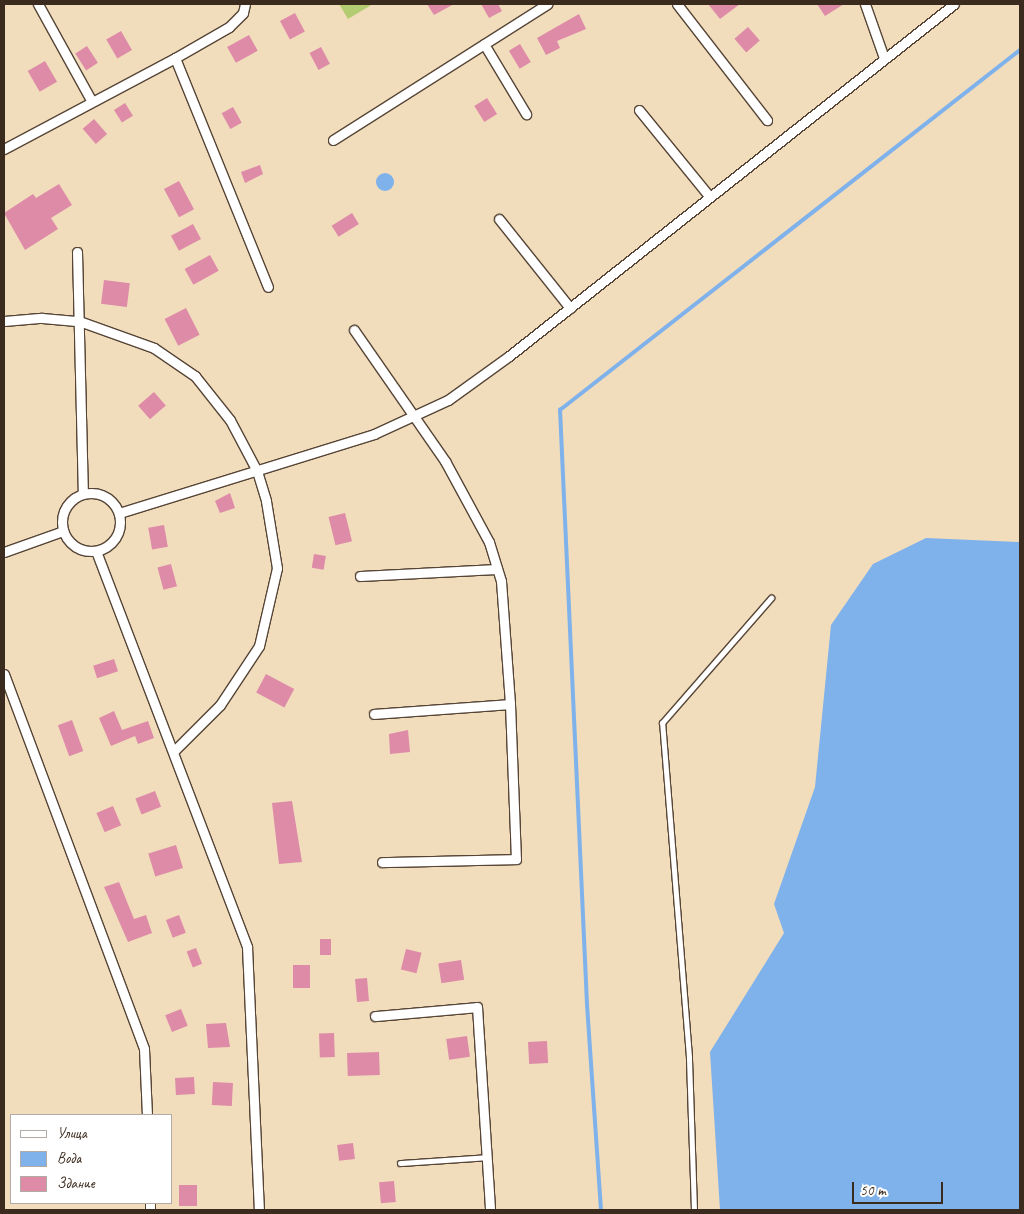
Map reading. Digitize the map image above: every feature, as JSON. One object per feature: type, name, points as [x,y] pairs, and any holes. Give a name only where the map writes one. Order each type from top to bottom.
[{"type":"street","points":[[38,4],[91,100]]},
{"type":"street","points":[[4,149],[91,100],[175,58],[229,27],[243,13],[245,4]]},
{"type":"street","points":[[333,140],[547,4]]},
{"type":"street","points":[[677,4],[767,120]]},
{"type":"street","points":[[865,4],[884,58]]},
{"type":"street","points":[[119,513],[374,434],[448,400],[570,308],[954,4]]},
{"type":"street","points":[[484,44],[526,114]]},
{"type":"street","points":[[175,58],[268,287]]},
{"type":"street","points":[[639,110],[710,197]]},
{"type":"street","points":[[499,219],[570,308]]},
{"type":"street","points":[[77,252],[83,494]]},
{"type":"street","points":[[4,321],[42,318],[79,320],[154,348],[195,376],[230,420],[256,470],[266,501],[277,568],[259,646],[220,705],[173,752]]},
{"type":"street","points":[[354,330],[416,416],[489,542],[501,581],[510,704],[516,859],[382,862]]},
{"type":"street","points":[[98,493],[111,500],[119,513],[120,529],[111,544],[96,551],[76,547],[63,531],[62,515],[70,502],[83,494],[98,493]]},
{"type":"street","points":[[4,552],[63,531]]},
{"type":"street","points":[[96,551],[247,947],[259,1210]]},
{"type":"street","points":[[360,576],[497,568]]},
{"type":"street","points":[[4,674],[144,1050],[146,1114]]},
{"type":"street","points":[[374,714],[510,704]]},
{"type":"street","points":[[375,1016],[477,1007],[490,1210]]},
{"type":"lane","points":[[694,1210],[689,1057],[662,723],[771,598]]},
{"type":"lane","points":[[400,1163],[488,1157]]},
{"type":"green space","points":[[339,4],[373,4],[348,19]]},
{"type":"water","points":[[385,173],[391,176],[394,182],[391,188],[385,191],[379,188],[376,182],[379,176]]},
{"type":"water","points":[[926,538],[1020,542],[1020,1210],[720,1210],[710,1052],[784,933],[774,904],[815,787],[831,625],[873,564]]},
{"type":"building","points":[[427,4],[454,4],[434,15]]},
{"type":"building","points":[[481,4],[498,4],[502,11],[489,18]]},
{"type":"building","points":[[708,4],[740,4],[720,19]]},
{"type":"building","points":[[817,4],[844,4],[825,16]]},
{"type":"building","points":[[295,13],[305,32],[290,40],[280,21]]},
{"type":"building","points":[[579,14],[586,29],[557,41],[560,48],[546,55],[537,38]]},
{"type":"building","points":[[748,27],[760,41],[746,52],[734,39]]},
{"type":"building","points":[[121,31],[132,50],[117,59],[106,40]]},
{"type":"building","points":[[249,35],[258,51],[236,63],[227,47]]},
{"type":"building","points":[[520,44],[531,62],[520,69],[509,51]]},
{"type":"building","points":[[87,46],[98,63],[86,70],[75,54]]},
{"type":"building","points":[[321,47],[330,64],[318,70],[310,53]]},
{"type":"building","points":[[45,61],[57,82],[40,92],[28,71]]},
{"type":"building","points":[[487,98],[497,114],[484,122],[474,106]]},
{"type":"building","points":[[125,103],[133,116],[122,123],[114,110]]},
{"type":"building","points":[[233,107],[242,123],[230,129],[222,113]]},
{"type":"building","points":[[94,119],[107,134],[96,144],[83,129]]},
{"type":"building","points":[[260,165],[263,174],[245,183],[241,172]]},
{"type":"building","points":[[179,181],[194,209],[179,217],[164,189]]},
{"type":"building","points":[[59,184],[72,205],[51,218],[58,229],[25,250],[4,213],[33,194],[36,198]]},
{"type":"building","points":[[352,213],[359,224],[339,237],[332,226]]},
{"type":"building","points":[[193,224],[201,239],[179,251],[171,236]]},
{"type":"building","points":[[210,255],[219,271],[193,285],[185,269]]},
{"type":"building","points":[[104,280],[130,283],[127,307],[101,304]]},
{"type":"building","points":[[186,308],[200,335],[178,346],[165,319]]},
{"type":"building","points":[[154,392],[166,406],[150,419],[138,406]]},
{"type":"building","points":[[230,493],[235,508],[220,513],[215,501]]},
{"type":"building","points":[[345,513],[352,541],[336,545],[329,517]]},
{"type":"building","points":[[164,525],[168,547],[152,549],[148,528]]},
{"type":"building","points":[[314,554],[326,556],[324,570],[312,568]]},
{"type":"building","points":[[171,564],[177,586],[163,590],[157,568]]},
{"type":"building","points":[[114,659],[118,671],[97,678],[93,666]]},
{"type":"building","points":[[266,674],[294,689],[284,708],[256,693]]},
{"type":"building","points":[[114,711],[122,730],[148,721],[154,738],[138,744],[135,736],[111,746],[99,718]]},
{"type":"building","points":[[72,720],[83,751],[69,756],[58,725]]},
{"type":"building","points":[[408,730],[410,752],[390,754],[389,734]]},
{"type":"building","points":[[155,791],[161,807],[141,814],[135,799]]},
{"type":"building","points":[[292,801],[302,862],[279,864],[272,803]]},
{"type":"building","points":[[113,806],[121,825],[105,832],[96,813]]},
{"type":"building","points":[[176,845],[183,868],[155,876],[148,853]]},
{"type":"building","points":[[119,882],[134,919],[146,915],[152,933],[128,942],[104,887]]},
{"type":"building","points":[[179,915],[186,933],[173,938],[166,920]]},
{"type":"building","points":[[320,939],[331,939],[331,955],[320,955]]},
{"type":"building","points":[[196,948],[202,964],[193,967],[187,952]]},
{"type":"building","points":[[406,949],[422,953],[416,973],[401,969]]},
{"type":"building","points":[[461,960],[464,980],[441,983],[438,964]]},
{"type":"building","points":[[293,965],[310,965],[310,988],[293,988]]},
{"type":"building","points":[[367,978],[369,1001],[357,1002],[355,979]]},
{"type":"building","points":[[181,1009],[188,1026],[172,1032],[165,1015]]},
{"type":"building","points":[[226,1023],[230,1047],[208,1048],[206,1024]]},
{"type":"building","points":[[334,1033],[335,1057],[320,1058],[319,1034]]},
{"type":"building","points":[[467,1036],[470,1057],[449,1060],[446,1039]]},
{"type":"building","points":[[547,1041],[548,1063],[529,1064],[528,1042]]},
{"type":"building","points":[[379,1052],[380,1075],[348,1076],[347,1053]]},
{"type":"building","points":[[194,1077],[195,1094],[176,1095],[175,1078]]},
{"type":"building","points":[[213,1082],[233,1083],[232,1106],[212,1105]]},
{"type":"building","points":[[353,1143],[355,1159],[339,1161],[337,1145]]},
{"type":"building","points":[[394,1181],[396,1202],[381,1203],[379,1182]]},
{"type":"building","points":[[179,1185],[197,1185],[197,1206],[179,1206]]},
{"type":"waterway","points":[[601,1210],[587,1004],[560,410],[1020,50]]}]
